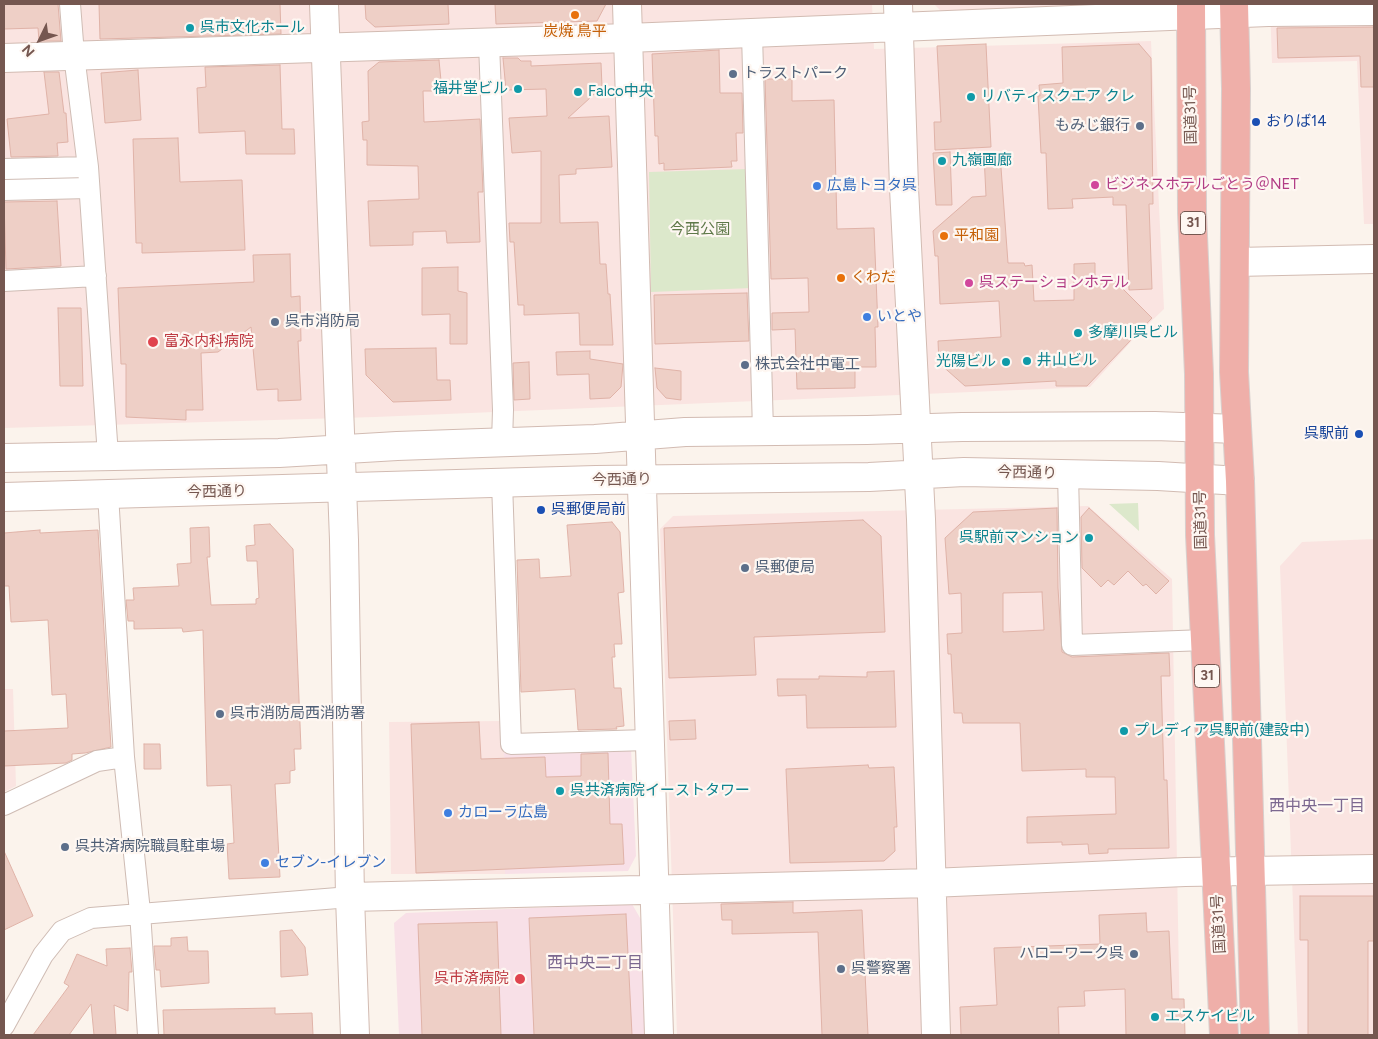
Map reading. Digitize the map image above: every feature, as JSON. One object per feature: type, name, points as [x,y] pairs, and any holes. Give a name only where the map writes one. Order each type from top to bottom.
[{"type":"highway","points":[[1234,9],[1236,52],[1234,372],[1240,481],[1255,1035]]},
{"type":"highway","name":"国道31号","points":[[1190,10],[1192,213],[1199,374],[1198,428],[1205,640],[1216,820],[1216,873],[1224,1035]]},
{"type":"street","points":[[70,4],[74,55],[90,188],[108,456]]},
{"type":"street","points":[[324,4],[341,449],[350,897],[355,1035]]},
{"type":"street","points":[[627,4],[648,740],[659,1035]]},
{"type":"street","points":[[4,58],[752,34],[899,16],[1234,9],[1374,11]]},
{"type":"street","points":[[899,16],[904,188],[916,389],[917,474],[921,519],[936,1035]]},
{"type":"street","points":[[752,34],[763,431]]},
{"type":"street","points":[[488,43],[503,410],[502,442]]},
{"type":"street","points":[[4,169],[88,167]]},
{"type":"street","points":[[4,190],[90,188]]},
{"type":"street","points":[[1236,262],[1374,259]]},
{"type":"street","points":[[4,281],[96,276]]},
{"type":"street","points":[[4,458],[279,452],[640,436],[685,432],[1018,426],[1237,429]]},
{"type":"street","name":"今西通り","points":[[4,498],[502,482],[964,472],[1240,481]]},
{"type":"street","points":[[1068,474],[1072,645],[1205,640]]},
{"type":"street","points":[[502,482],[511,744],[648,740]]},
{"type":"street","points":[[108,494],[124,757],[140,912],[148,1035]]},
{"type":"street","points":[[4,805],[97,761],[124,757]]},
{"type":"street","points":[[4,1026],[43,955],[62,931],[91,918],[140,912],[350,897],[931,883],[1184,872],[1216,873],[1374,869]]},
{"type":"shaded area","points":[[4,4],[872,4],[874,49],[1151,41],[1164,309],[1137,335],[1090,387],[375,417],[4,428]]},
{"type":"shaded area","points":[[934,4],[1122,4],[941,11]]},
{"type":"shaded area","points":[[1270,4],[1374,4],[1374,224],[1364,224],[1357,61],[1272,63]]},
{"type":"shaded area","points":[[1088,506],[1172,579],[1180,1035],[677,1035],[660,529],[673,516]]},
{"type":"shaded area","points":[[1374,539],[1374,1035],[1298,1035],[1280,566],[1302,542]]},
{"type":"shaded area","points":[[4,656],[5,689],[13,689],[16,786],[4,792]]},
{"type":"shaded area","name":"カローラ広島","points":[[504,721],[505,874],[391,874],[389,722]]},
{"type":"shaded area","points":[[631,748],[636,856],[628,871],[505,874],[504,753]]},
{"type":"shaded area","name":"呉市済病院","points":[[632,904],[643,923],[645,1035],[399,1035],[394,923],[406,913]]},
{"type":"green space","name":"今西公園","points":[[748,169],[752,288],[651,292],[649,172]]},
{"type":"green space","points":[[1138,503],[1139,531],[1109,504]]},
{"type":"building","points":[[4,4],[58,4],[61,41],[39,41],[38,28],[4,29]]},
{"type":"building","name":"呉市文化ホール","points":[[99,4],[280,4],[281,34],[100,39]]},
{"type":"building","points":[[365,4],[448,4],[449,24],[375,27],[366,19]]},
{"type":"building","points":[[495,4],[606,4],[597,21],[496,24]]},
{"type":"building","points":[[1374,27],[1374,87],[1361,87],[1360,56],[1278,58],[1277,28]]},
{"type":"building","name":"リバティスクエア クレ","points":[[986,44],[991,147],[935,150],[934,122],[941,122],[937,46]]},
{"type":"building","points":[[1139,44],[1151,58],[1153,204],[1149,204],[1152,289],[1129,290],[1126,205],[1113,205],[1113,197],[1072,199],[1073,208],[1048,209],[1046,153],[1041,153],[1038,96],[1040,96],[1039,85],[1063,83],[1062,47]]},
{"type":"building","points":[[719,50],[720,93],[742,93],[743,133],[736,133],[737,161],[731,161],[732,167],[664,170],[664,163],[659,164],[658,136],[655,136],[652,54]]},
{"type":"building","points":[[503,58],[518,58],[521,61],[531,61],[531,66],[601,63],[602,87],[568,118],[609,116],[612,167],[576,169],[576,174],[559,175],[560,223],[598,222],[600,264],[606,264],[608,294],[610,294],[613,345],[580,345],[579,313],[524,315],[524,305],[518,305],[514,242],[510,242],[509,223],[541,223],[541,151],[512,153],[509,118],[547,116],[546,89],[506,90]]},
{"type":"building","points":[[439,60],[442,91],[423,91],[424,122],[480,119],[483,192],[478,192],[480,242],[447,243],[446,231],[413,232],[413,245],[370,246],[368,201],[419,199],[418,166],[367,165],[367,140],[363,140],[362,122],[369,121],[368,71],[379,62]]},
{"type":"building","points":[[280,65],[282,129],[294,129],[295,154],[246,154],[245,131],[199,133],[197,88],[206,87],[205,67]]},
{"type":"building","points":[[138,70],[141,120],[105,123],[101,73]]},
{"type":"building","points":[[44,72],[59,72],[64,113],[66,113],[68,142],[57,143],[58,156],[11,157],[7,119],[49,114]]},
{"type":"building","points":[[765,79],[792,79],[792,101],[834,100],[837,229],[874,228],[878,327],[875,327],[876,367],[855,367],[855,388],[797,389],[795,329],[772,330],[772,313],[809,312],[808,278],[771,279]]},
{"type":"building","points":[[178,138],[180,182],[242,180],[245,250],[142,253],[142,243],[136,243],[133,139]]},
{"type":"building","points":[[950,152],[952,205],[936,205],[933,153]]},
{"type":"building","points":[[1000,154],[1008,263],[1024,263],[1025,266],[1032,265],[1034,301],[1074,300],[1074,264],[1095,263],[1095,279],[1112,278],[1152,318],[1087,386],[1056,386],[1056,381],[965,386],[939,363],[938,341],[1001,337],[999,301],[940,304],[938,256],[935,256],[933,231],[972,197],[986,196],[984,155]]},
{"type":"building","points":[[57,201],[61,266],[6,269],[4,202]]},
{"type":"building","points":[[290,254],[291,297],[300,296],[301,341],[298,341],[301,400],[278,401],[278,389],[257,390],[251,327],[218,352],[201,353],[203,410],[186,410],[186,420],[126,417],[126,364],[121,364],[118,288],[254,282],[253,255]]},
{"type":"building","points":[[458,267],[458,291],[467,293],[467,344],[450,344],[450,314],[422,315],[422,268]]},
{"type":"building","name":"株式会社中電工","points":[[747,293],[749,341],[655,344],[654,295]]},
{"type":"building","points":[[58,308],[81,308],[83,386],[60,386]]},
{"type":"building","points":[[436,348],[437,380],[450,380],[451,400],[393,402],[366,375],[365,349]]},
{"type":"building","points":[[590,351],[590,359],[623,364],[621,387],[610,398],[590,399],[589,374],[557,375],[556,352]]},
{"type":"building","points":[[529,362],[530,399],[514,400],[513,363]]},
{"type":"building","points":[[655,368],[681,371],[681,400],[666,398],[657,388]]},
{"type":"building","points":[[1057,508],[1058,588],[1062,652],[1072,657],[1169,653],[1170,676],[1161,676],[1164,780],[1167,780],[1169,848],[1108,849],[1108,853],[1089,854],[1088,844],[1062,845],[1062,842],[1027,843],[1027,817],[1116,814],[1115,777],[1086,777],[1086,769],[1022,771],[1020,723],[963,723],[962,713],[954,713],[951,654],[948,654],[947,634],[962,633],[961,593],[949,594],[945,538],[973,512]],"holes":[[[1042,592],[1044,630],[1003,632],[1003,593]]]},
{"type":"building","points":[[1089,508],[1169,581],[1156,594],[1146,584],[1143,586],[1128,571],[1114,585],[1108,580],[1101,587],[1082,568],[1081,517]]},
{"type":"building","points":[[863,520],[881,536],[885,632],[754,637],[756,675],[669,678],[664,528]]},
{"type":"building","points":[[612,522],[620,532],[624,592],[618,593],[622,644],[614,644],[615,657],[612,657],[614,688],[621,688],[624,726],[616,727],[617,729],[578,730],[575,689],[521,692],[517,560],[539,559],[540,578],[571,576],[567,525]]},
{"type":"building","points":[[270,524],[293,549],[301,749],[294,749],[295,770],[290,771],[290,783],[275,784],[280,877],[229,879],[227,844],[234,843],[231,785],[207,786],[203,630],[183,632],[182,628],[134,629],[134,621],[128,621],[126,600],[134,600],[133,588],[179,586],[177,564],[191,563],[190,528],[209,527],[210,557],[207,557],[211,605],[256,604],[256,599],[259,598],[257,561],[247,561],[246,546],[255,545],[254,525]]},
{"type":"building","points":[[40,530],[40,533],[98,530],[111,747],[72,754],[72,760],[66,763],[4,766],[4,731],[68,728],[66,694],[52,695],[48,620],[11,622],[9,586],[4,586],[4,533]]},
{"type":"building","points":[[894,671],[896,727],[807,728],[806,695],[778,696],[777,679],[819,679],[819,676],[867,677],[867,672]]},
{"type":"building","points":[[695,720],[696,739],[670,740],[669,721]]},
{"type":"building","points":[[479,722],[481,759],[545,757],[546,777],[581,776],[581,754],[608,753],[610,824],[622,824],[624,864],[416,873],[411,724]]},
{"type":"building","points":[[144,744],[160,744],[161,769],[144,769]]},
{"type":"building","points":[[868,765],[869,768],[894,767],[897,827],[894,827],[895,851],[884,861],[790,863],[786,769]]},
{"type":"building","points":[[4,851],[33,916],[4,930]]},
{"type":"building","points":[[1300,896],[1374,896],[1374,941],[1368,941],[1368,1035],[1308,1035],[1308,940],[1300,940]]},
{"type":"building","points":[[793,902],[793,913],[862,910],[868,1035],[822,1035],[818,932],[732,934],[732,920],[722,920],[721,904]]},
{"type":"building","points":[[1146,913],[1147,932],[1169,931],[1172,999],[1184,999],[1185,1035],[1126,1035],[1125,989],[1084,991],[1085,1006],[1058,1007],[1059,1035],[961,1035],[960,1007],[997,1005],[994,948],[1100,944],[1099,915]]},
{"type":"building","points":[[626,914],[632,1035],[534,1035],[529,918]]},
{"type":"building","points":[[497,922],[501,1035],[422,1035],[418,924]]},
{"type":"building","points":[[292,930],[305,947],[308,975],[281,977],[280,931]]},
{"type":"building","points":[[187,937],[188,951],[208,951],[209,983],[161,987],[160,970],[156,970],[154,946],[171,946],[171,938]]},
{"type":"building","points":[[130,948],[132,972],[129,972],[128,1011],[114,1005],[116,1035],[94,1035],[91,1004],[69,1035],[33,1035],[69,986],[64,983],[77,954],[107,966],[106,949]]},
{"type":"building","points":[[275,1008],[275,1014],[312,1013],[313,1035],[164,1035],[163,1010]]},
{"type":"waterway","points":[[4,180],[61,178]]},
{"type":"place","name":"炭焼 鳥平","points":[[575,15]]},
{"type":"place","name":"呉市文化ホール","points":[[190,28]]},
{"type":"place","name":"トラストパーク","points":[[733,74]]},
{"type":"place","name":"福井堂ビル","points":[[518,89]]},
{"type":"place","name":"Falco中央","points":[[578,92]]},
{"type":"place","name":"リバティスクエア クレ","points":[[971,97]]},
{"type":"place","name":"おりば14","points":[[1256,122]]},
{"type":"place","name":"もみじ銀行","points":[[1140,126]]},
{"type":"place","name":"九嶺画廊","points":[[942,161]]},
{"type":"place","name":"ビジネスホテルごとう＠NET","points":[[1095,185]]},
{"type":"place","name":"広島トヨタ呉","points":[[817,186]]},
{"type":"place","name":"平和園","points":[[944,236]]},
{"type":"place","name":"くわだ","points":[[841,278]]},
{"type":"place","name":"呉ステーションホテル","points":[[969,283]]},
{"type":"place","name":"いとや","points":[[867,317]]},
{"type":"place","name":"呉市消防局","points":[[275,322]]},
{"type":"place","name":"多摩川呉ビル","points":[[1078,333]]},
{"type":"place","name":"富永内科病院","points":[[153,342]]},
{"type":"place","name":"井山ビル","points":[[1027,361]]},
{"type":"place","name":"光陽ビル","points":[[1006,362]]},
{"type":"place","name":"株式会社中電工","points":[[745,365]]},
{"type":"place","name":"呉駅前","points":[[1359,434]]},
{"type":"place","name":"呉郵便局前","points":[[541,510]]},
{"type":"place","name":"呉駅前マンション","points":[[1089,538]]},
{"type":"place","name":"呉郵便局","points":[[745,568]]},
{"type":"place","name":"呉市消防局西消防署","points":[[220,714]]},
{"type":"place","name":"プレディア呉駅前(建設中)","points":[[1124,731]]},
{"type":"place","name":"呉共済病院イーストタワー","points":[[560,791]]},
{"type":"place","name":"カローラ広島","points":[[448,813]]},
{"type":"place","name":"呉共済病院職員駐車場","points":[[65,847]]},
{"type":"place","name":"セブン-イレブン","points":[[265,863]]},
{"type":"place","name":"ハローワーク呉","points":[[1134,954]]},
{"type":"place","name":"呉警察署","points":[[841,969]]},
{"type":"place","name":"呉市済病院","points":[[520,979]]},
{"type":"place","name":"エスケイビル","points":[[1155,1017]]},
{"type":"district","name":"西中央一丁目","points":[[1317,806]]},
{"type":"district","name":"西中央二丁目","points":[[595,963]]}]
